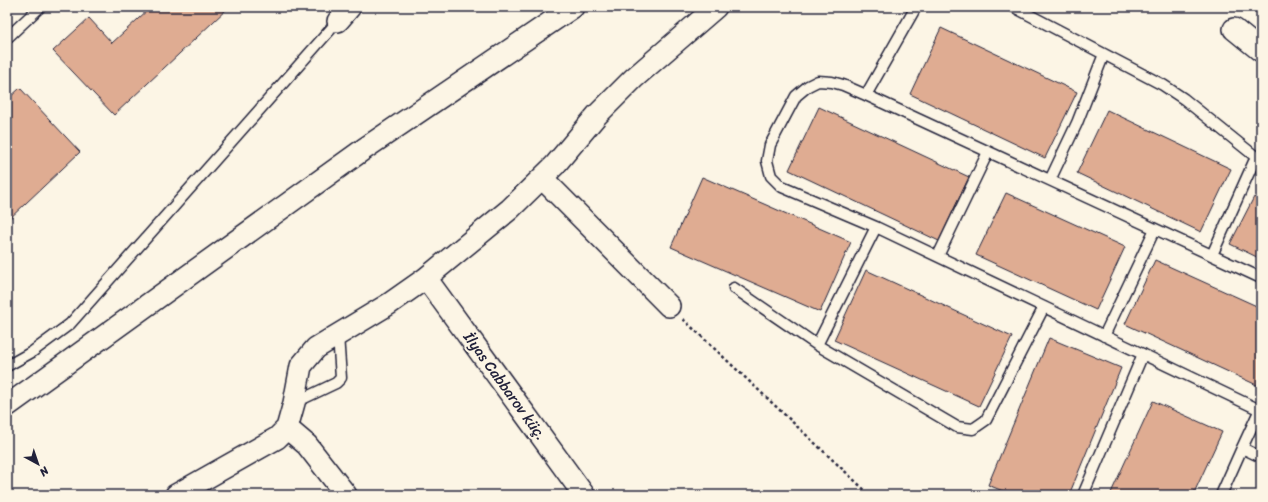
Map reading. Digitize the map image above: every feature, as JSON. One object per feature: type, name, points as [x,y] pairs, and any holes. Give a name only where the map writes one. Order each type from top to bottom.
[{"type":"street","points":[[7,406],[364,149],[573,7]]},
{"type":"street","points":[[176,495],[277,438],[288,428],[301,366],[316,348],[389,304],[426,278],[510,209],[555,165],[597,115],[634,78],[716,7]]},
{"type":"street","points":[[1234,29],[1261,51]]},
{"type":"street","points":[[542,178],[669,306]]},
{"type":"street","name":"İlyas Cabbarov küç.","points":[[426,278],[584,495]]},
{"type":"street","points":[[288,428],[307,445],[346,495]]},
{"type":"lane","points":[[7,38],[40,7]]},
{"type":"lane","points":[[866,95],[916,7]]},
{"type":"lane","points":[[1014,7],[1163,85],[1184,99],[1258,159],[1212,256]]},
{"type":"lane","points":[[7,366],[32,352],[70,324],[344,14]]},
{"type":"lane","points":[[1050,180],[1077,122],[1104,54]]},
{"type":"lane","points":[[1221,495],[1260,408],[1104,336],[876,227],[782,187],[771,176],[767,161],[770,144],[796,96],[808,86],[818,82],[832,82],[843,85],[1261,278]]},
{"type":"lane","points":[[938,256],[988,152]]},
{"type":"lane","points":[[817,345],[876,227]]},
{"type":"lane","points":[[1104,336],[1155,229]]},
{"type":"lane","points":[[734,288],[817,345],[957,427],[973,430],[986,420],[1044,307]]},
{"type":"lane","points":[[294,403],[336,383],[341,378],[338,335]]},
{"type":"lane","points":[[1083,495],[1144,354]]},
{"type":"lane","points":[[1242,448],[1261,457]]},
{"type":"path","points":[[669,306],[870,495]]},
{"type":"building","points":[[151,7],[229,7],[114,115],[53,51],[89,18],[112,43]]},
{"type":"building","points":[[941,28],[1077,92],[1045,158],[910,94]]},
{"type":"building","points":[[20,88],[80,152],[7,221],[7,100]]},
{"type":"building","points":[[819,107],[969,177],[939,241],[789,170]]},
{"type":"building","points":[[1107,110],[1231,169],[1201,232],[1077,173]]},
{"type":"building","points":[[702,177],[851,242],[820,312],[671,247]]},
{"type":"building","points":[[1006,193],[1125,247],[1096,310],[976,255]]},
{"type":"building","points":[[1254,197],[1261,200],[1261,259],[1230,244]]},
{"type":"building","points":[[1155,260],[1261,308],[1261,387],[1125,324]]},
{"type":"building","points":[[866,270],[1012,337],[979,406],[834,340]]},
{"type":"building","points":[[1049,338],[1121,368],[1069,495],[1013,495],[988,485]]},
{"type":"building","points":[[1153,401],[1222,432],[1193,495],[1110,495]]},
{"type":"building","points":[[1261,485],[1261,495],[1256,495]]}]
